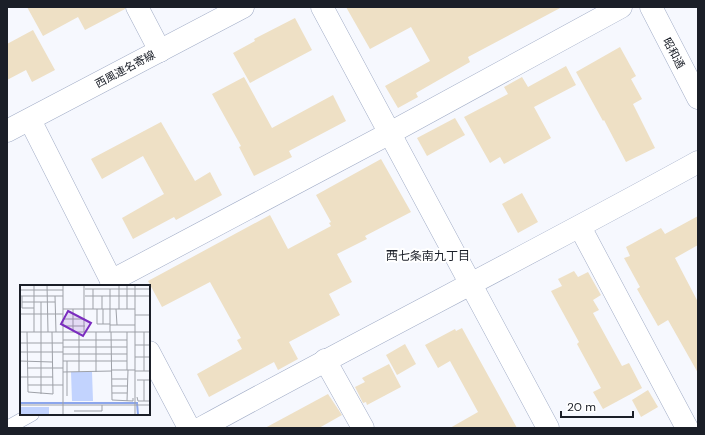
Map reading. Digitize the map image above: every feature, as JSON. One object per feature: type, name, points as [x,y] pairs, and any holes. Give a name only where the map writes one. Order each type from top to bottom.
[{"type":"street","points":[[137,7],[160,50]]},
{"type":"street","name":"西風連名寄線","points":[[7,131],[244,7]]},
{"type":"street","points":[[322,7],[548,428]]},
{"type":"street","points":[[30,120],[113,284],[622,7]]},
{"type":"street","name":"昭和通","points":[[650,7],[698,98]]},
{"type":"street","points":[[201,428],[325,360],[580,227],[698,162]]},
{"type":"street","points":[[580,227],[687,428]]},
{"type":"street","points":[[150,354],[189,428]]},
{"type":"street","points":[[325,360],[363,428]]},
{"type":"lane","points":[[7,428],[30,415]]},
{"type":"building","points":[[27,7],[125,7],[125,9],[85,30],[78,17],[43,36]]},
{"type":"building","points":[[346,7],[562,7],[468,57],[470,62],[416,93],[418,97],[398,108],[385,86],[430,61],[411,27],[370,49]]},
{"type":"building","points":[[295,18],[312,50],[250,83],[233,53],[255,41],[254,39]]},
{"type":"building","points":[[33,30],[55,70],[32,82],[26,70],[7,80],[7,44]]},
{"type":"building","points":[[620,47],[636,76],[631,79],[642,99],[633,104],[655,148],[626,162],[576,72]]},
{"type":"building","points":[[566,66],[576,85],[534,107],[551,138],[504,164],[500,157],[490,163],[464,117],[508,94],[504,87],[522,77],[528,87]]},
{"type":"building","points":[[244,77],[272,128],[333,95],[346,121],[289,151],[292,157],[254,176],[239,147],[241,146],[212,94]]},
{"type":"building","points":[[455,118],[465,135],[427,156],[417,138]]},
{"type":"building","points":[[161,122],[195,181],[210,172],[222,195],[176,220],[174,217],[133,239],[122,218],[164,194],[143,156],[102,179],[91,159]]},
{"type":"building","points":[[381,159],[411,212],[365,236],[367,239],[337,254],[352,282],[329,294],[340,315],[289,342],[298,359],[278,370],[274,362],[209,397],[197,374],[242,349],[237,340],[241,338],[210,282],[162,307],[148,281],[270,215],[288,249],[331,226],[329,223],[331,222],[316,195]]},
{"type":"building","points":[[522,193],[538,222],[518,233],[502,204]]},
{"type":"building","points":[[698,216],[698,245],[675,258],[698,302],[698,373],[668,320],[658,326],[637,289],[640,287],[624,258],[630,256],[626,247],[661,228],[665,234]]},
{"type":"building","points":[[574,271],[578,277],[588,272],[601,295],[593,300],[599,310],[593,313],[622,366],[629,363],[642,388],[603,409],[593,392],[601,388],[577,344],[579,342],[551,291],[562,286],[558,279]]},
{"type":"building","points":[[462,328],[517,428],[450,428],[478,412],[450,361],[438,368],[425,345],[455,329],[456,331]]},
{"type":"building","points":[[405,344],[416,364],[397,375],[386,355]]},
{"type":"building","points":[[389,364],[401,387],[367,405],[366,402],[363,403],[355,387],[365,382],[362,378]]},
{"type":"building","points":[[648,390],[658,407],[641,417],[632,400]]},
{"type":"building","points":[[328,394],[342,415],[319,428],[265,428]]},
{"type":"district","name":"西七条南九丁目","points":[[428,256]]}]
